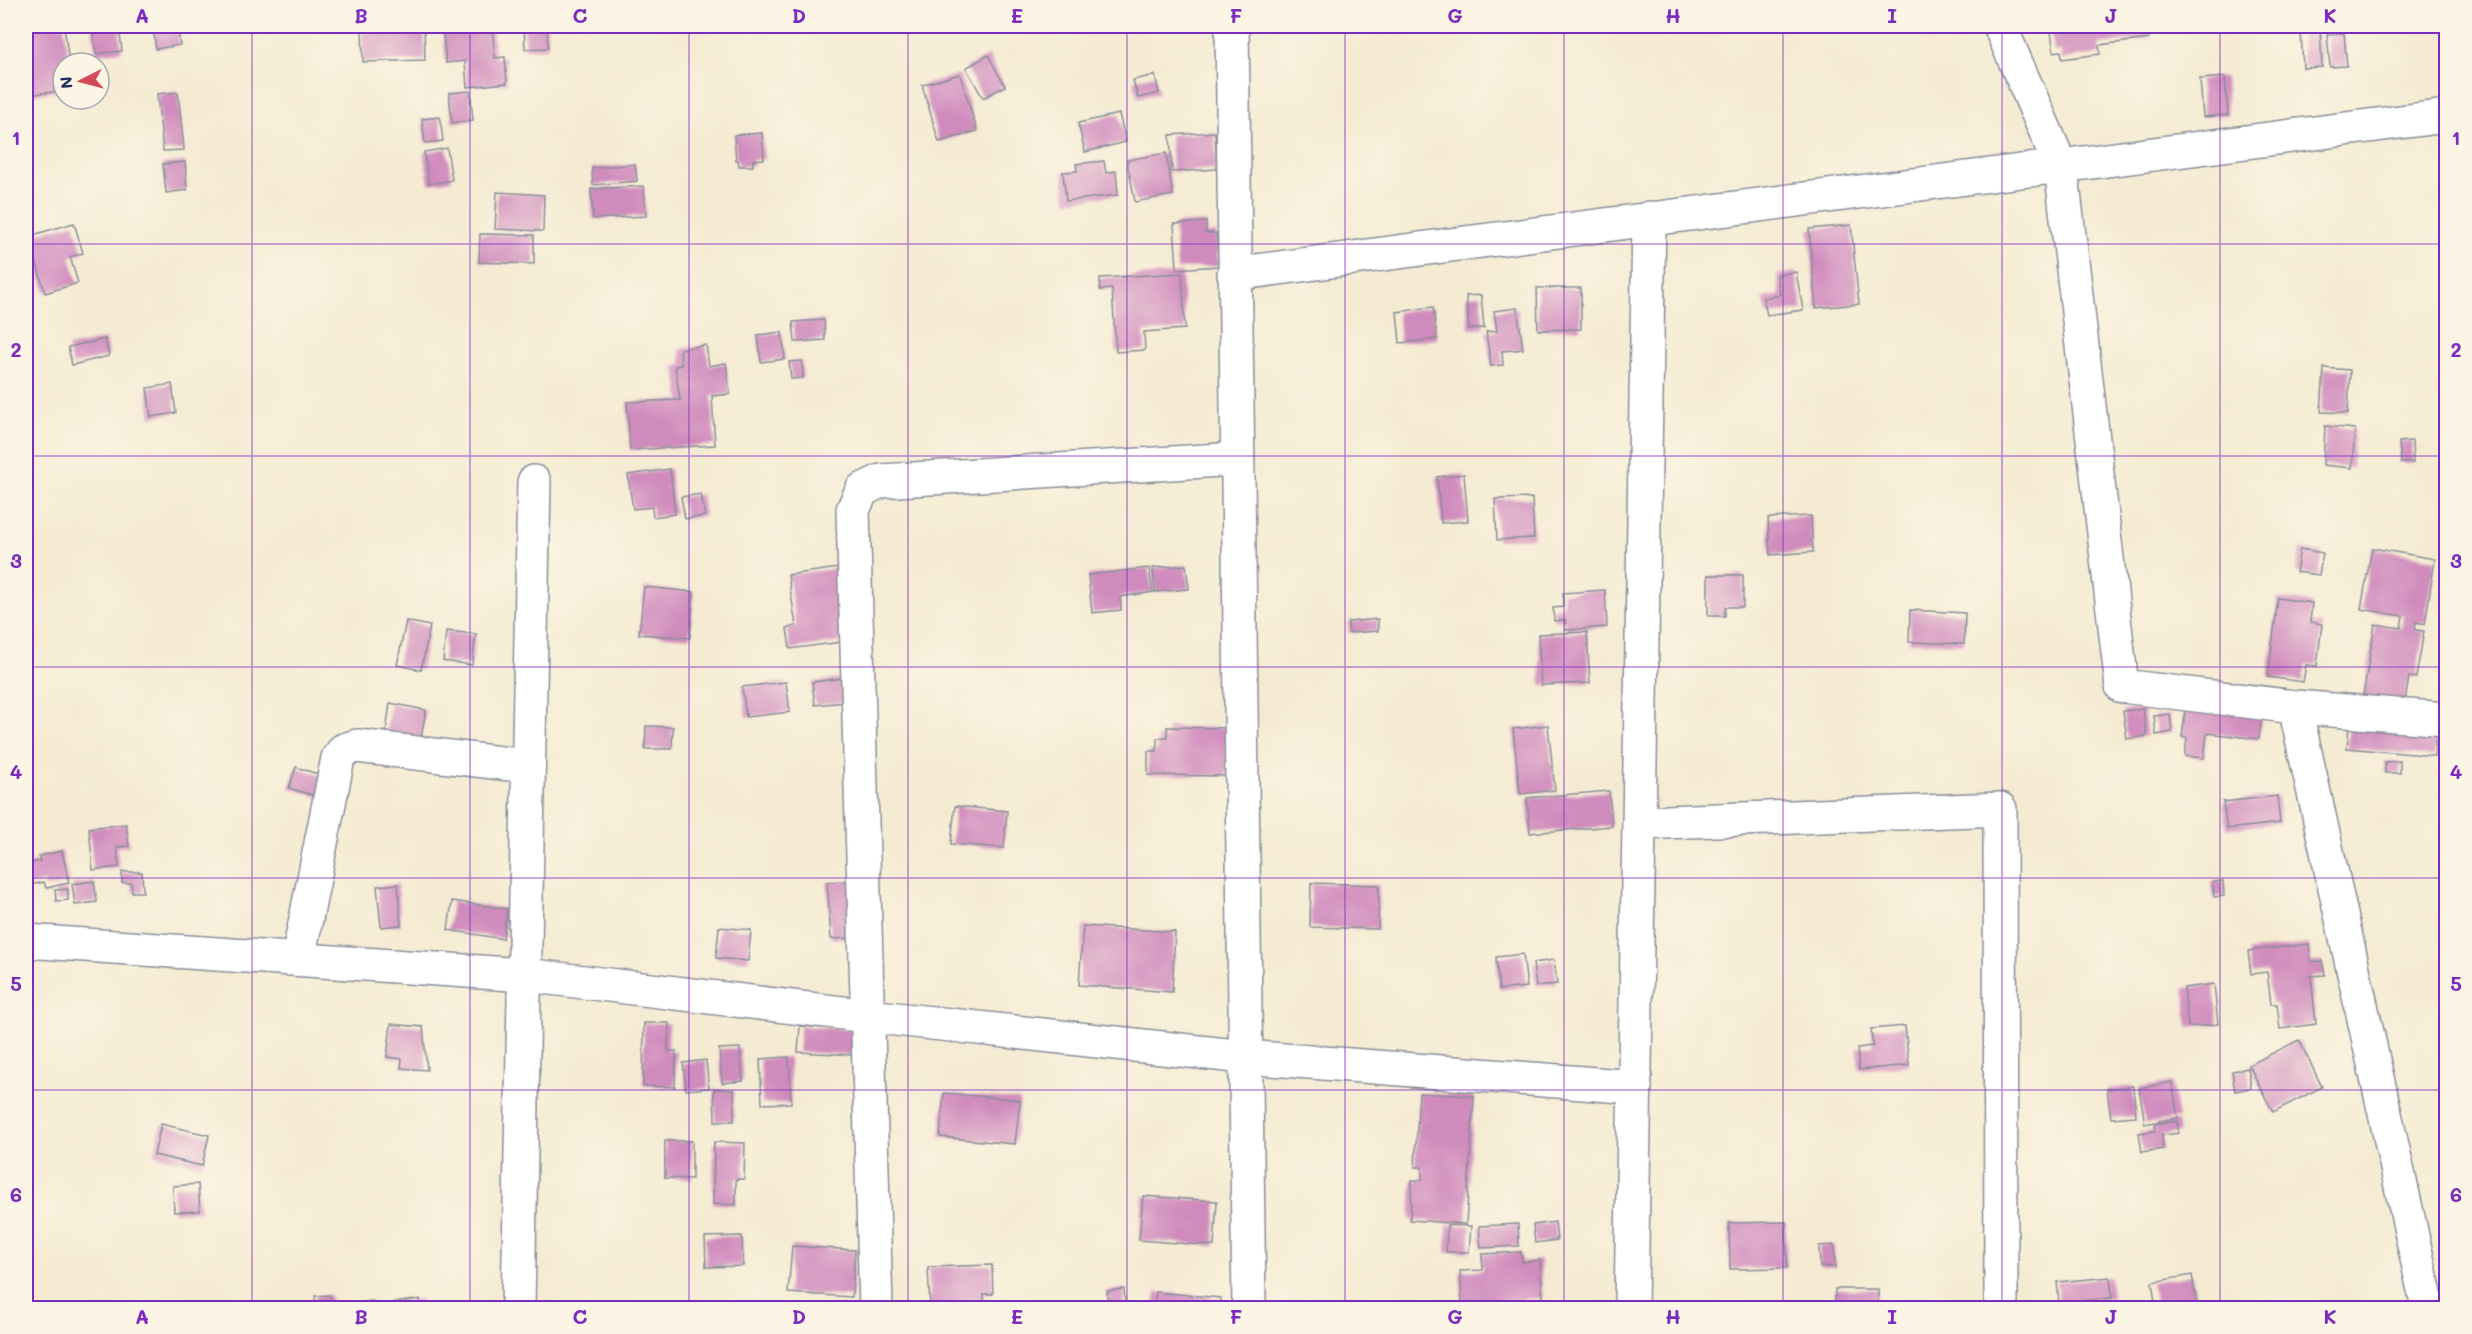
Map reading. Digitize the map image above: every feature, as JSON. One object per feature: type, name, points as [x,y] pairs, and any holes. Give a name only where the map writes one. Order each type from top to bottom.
[{"type":"street","points":[[1232,26],[1249,1308]]},
{"type":"street","points":[[2000,26],[2061,167],[2122,686],[2295,707],[2446,719]]},
{"type":"street","points":[[1234,274],[1649,218],[2446,116]]},
{"type":"street","points":[[1631,1308],[1649,218]]},
{"type":"street","points":[[876,1308],[852,510],[862,490],[881,481],[1237,459]]},
{"type":"street","points":[[518,1308],[534,482]]},
{"type":"street","points":[[2295,707],[2428,1308]]},
{"type":"street","points":[[298,959],[338,758],[344,750],[357,746],[527,766]]},
{"type":"street","points":[[1639,823],[2000,809],[2001,1308]]},
{"type":"street","points":[[26,941],[525,975],[868,1016],[1245,1057],[1635,1087]]},
{"type":"building","points":[[26,26],[64,26],[67,51],[51,51],[51,92],[26,95]]},
{"type":"building","points":[[92,26],[119,26],[122,51],[96,51]]},
{"type":"building","points":[[177,26],[180,45],[156,49],[153,28]]},
{"type":"building","points":[[362,26],[424,26],[425,60],[363,62]]},
{"type":"building","points":[[442,26],[492,26],[495,58],[505,57],[507,83],[467,87],[465,61],[446,63]]},
{"type":"building","points":[[524,26],[547,26],[548,48],[525,49]]},
{"type":"building","points":[[2050,26],[2147,26],[2149,39],[2099,45],[2100,54],[2062,59],[2061,51],[2054,52]]},
{"type":"building","points":[[2282,26],[2320,26],[2322,67],[2303,68],[2301,32],[2282,32]]},
{"type":"building","points":[[2344,33],[2347,66],[2330,67],[2327,34]]},
{"type":"building","points":[[988,55],[1005,86],[983,98],[966,68]]},
{"type":"building","points":[[960,74],[977,131],[939,142],[922,85]]},
{"type":"building","points":[[1155,75],[1159,93],[1138,98],[1133,80]]},
{"type":"building","points":[[2225,77],[2228,115],[2203,117],[2200,79]]},
{"type":"building","points":[[470,91],[473,120],[452,123],[449,93]]},
{"type":"building","points":[[178,92],[184,150],[163,151],[157,94]]},
{"type":"building","points":[[1119,114],[1126,142],[1085,152],[1078,123]]},
{"type":"building","points":[[440,117],[443,141],[425,143],[422,119]]},
{"type":"building","points":[[1215,132],[1217,169],[1172,172],[1170,135]]},
{"type":"building","points":[[762,133],[764,159],[753,160],[753,166],[739,166],[736,160],[734,135]]},
{"type":"building","points":[[447,148],[452,180],[429,184],[424,152]]},
{"type":"building","points":[[1166,153],[1173,195],[1135,202],[1127,160]]},
{"type":"building","points":[[1104,161],[1106,173],[1116,171],[1118,195],[1066,201],[1063,172],[1077,171],[1076,164]]},
{"type":"building","points":[[185,162],[187,190],[166,193],[163,164]]},
{"type":"building","points":[[635,164],[637,181],[593,185],[592,168]]},
{"type":"building","points":[[644,186],[646,216],[593,219],[591,189]]},
{"type":"building","points":[[497,192],[544,195],[543,231],[495,229]]},
{"type":"building","points":[[1206,222],[1206,233],[1216,233],[1219,266],[1177,269],[1174,224]]},
{"type":"building","points":[[74,223],[83,253],[70,257],[78,283],[45,293],[29,236]]},
{"type":"building","points":[[1851,225],[1859,304],[1816,308],[1809,229]]},
{"type":"building","points":[[480,234],[534,235],[534,264],[479,262]]},
{"type":"building","points":[[1796,272],[1803,310],[1767,315],[1763,298],[1780,295],[1777,275]]},
{"type":"building","points":[[1182,273],[1185,329],[1144,332],[1145,350],[1116,352],[1112,289],[1100,290],[1100,278]]},
{"type":"building","points":[[1537,288],[1581,288],[1581,329],[1538,330]]},
{"type":"building","points":[[1481,295],[1484,328],[1469,329],[1466,296]]},
{"type":"building","points":[[1433,307],[1437,339],[1400,343],[1397,312]]},
{"type":"building","points":[[1517,308],[1523,349],[1502,351],[1503,365],[1491,366],[1486,332],[1497,331],[1494,311]]},
{"type":"building","points":[[824,320],[825,340],[795,342],[793,322]]},
{"type":"building","points":[[782,332],[785,359],[761,362],[758,335]]},
{"type":"building","points":[[105,339],[109,356],[72,365],[68,347]]},
{"type":"building","points":[[706,345],[709,366],[726,363],[730,394],[712,396],[715,445],[630,450],[627,402],[680,400],[675,366],[681,365],[680,349]]},
{"type":"building","points":[[802,361],[803,378],[791,379],[789,362]]},
{"type":"building","points":[[2324,368],[2350,370],[2348,413],[2321,412]]},
{"type":"building","points":[[172,384],[176,413],[151,417],[147,388]]},
{"type":"building","points":[[2325,426],[2355,429],[2352,468],[2323,465]]},
{"type":"building","points":[[2412,441],[2413,463],[2401,463],[2399,442]]},
{"type":"building","points":[[670,469],[675,514],[653,517],[652,507],[633,509],[628,475]]},
{"type":"building","points":[[1464,474],[1468,521],[1441,523],[1437,477]]},
{"type":"building","points":[[701,494],[705,516],[685,519],[681,497]]},
{"type":"building","points":[[1532,498],[1534,538],[1497,540],[1495,499]]},
{"type":"building","points":[[1811,516],[1813,552],[1770,555],[1768,518]]},
{"type":"building","points":[[2372,548],[2435,559],[2425,624],[2416,622],[2415,630],[2424,631],[2416,678],[2409,677],[2404,707],[2363,696],[2375,624],[2401,628],[2403,616],[2361,609]]},
{"type":"building","points":[[2300,549],[2323,553],[2319,575],[2296,572]]},
{"type":"building","points":[[1186,565],[1189,589],[1155,592],[1153,568]]},
{"type":"building","points":[[846,567],[856,640],[790,649],[787,628],[796,626],[788,575]]},
{"type":"building","points":[[1149,568],[1153,592],[1120,597],[1121,610],[1092,613],[1088,575]]},
{"type":"building","points":[[1708,575],[1743,575],[1743,607],[1725,607],[1725,616],[1708,616]]},
{"type":"building","points":[[644,587],[694,592],[690,638],[639,634]]},
{"type":"building","points":[[1605,590],[1607,627],[1566,630],[1565,620],[1554,621],[1553,608],[1563,607],[1563,593]]},
{"type":"building","points":[[2278,598],[2312,603],[2310,622],[2322,624],[2317,666],[2306,665],[2303,682],[2268,677]]},
{"type":"building","points":[[1910,610],[1965,613],[1964,644],[1909,642]]},
{"type":"building","points":[[1378,619],[1378,631],[1349,633],[1348,622]]},
{"type":"building","points":[[406,621],[430,626],[421,670],[397,665]]},
{"type":"building","points":[[446,631],[476,634],[472,665],[443,661]]},
{"type":"building","points":[[1587,632],[1590,683],[1541,685],[1538,634]]},
{"type":"building","points":[[843,678],[845,702],[815,705],[812,682]]},
{"type":"building","points":[[786,682],[790,712],[746,717],[742,687]]},
{"type":"building","points":[[390,703],[426,710],[421,738],[386,732]]},
{"type":"building","points":[[2186,707],[2262,716],[2259,739],[2207,733],[2204,758],[2185,756],[2187,738],[2182,737]]},
{"type":"building","points":[[2143,709],[2147,736],[2127,739],[2123,711]]},
{"type":"building","points":[[2170,714],[2172,732],[2156,735],[2154,716]]},
{"type":"building","points":[[1548,725],[1555,790],[1520,794],[1513,729]]},
{"type":"building","points":[[646,726],[673,727],[672,749],[645,749]]},
{"type":"building","points":[[2349,726],[2436,733],[2434,756],[2347,748]]},
{"type":"building","points":[[1167,727],[1227,728],[1227,776],[1148,775],[1148,751],[1157,751],[1157,738],[1167,737]]},
{"type":"building","points":[[2400,761],[2400,773],[2385,773],[2385,762]]},
{"type":"building","points":[[296,767],[327,777],[321,798],[289,788]]},
{"type":"building","points":[[1609,791],[1612,826],[1530,833],[1527,798]]},
{"type":"building","points":[[2277,796],[2280,823],[2227,829],[2223,802]]},
{"type":"building","points":[[955,806],[1007,811],[1004,848],[951,844]]},
{"type":"building","points":[[126,824],[129,846],[117,847],[119,867],[93,870],[89,828]]},
{"type":"building","points":[[62,851],[69,883],[46,888],[44,882],[26,886],[26,864],[40,861],[39,856]]},
{"type":"building","points":[[122,872],[142,872],[143,892],[132,892],[131,883],[122,883]]},
{"type":"building","points":[[94,881],[97,902],[75,905],[72,884]]},
{"type":"building","points":[[851,881],[855,938],[831,939],[827,882]]},
{"type":"building","points":[[2223,881],[2224,896],[2214,897],[2212,882]]},
{"type":"building","points":[[1311,883],[1379,885],[1378,929],[1310,927]]},
{"type":"building","points":[[398,884],[401,925],[381,927],[377,886]]},
{"type":"building","points":[[68,889],[68,900],[56,901],[55,890]]},
{"type":"building","points":[[452,901],[507,909],[503,939],[448,930]]},
{"type":"building","points":[[1083,926],[1175,932],[1172,992],[1079,985]]},
{"type":"building","points":[[719,927],[751,930],[748,961],[716,958]]},
{"type":"building","points":[[2309,944],[2311,962],[2322,961],[2325,975],[2311,976],[2316,1024],[2280,1029],[2277,1004],[2271,1004],[2267,972],[2251,974],[2248,951]]},
{"type":"building","points":[[1523,954],[1527,987],[1499,990],[1496,957]]},
{"type":"building","points":[[1554,960],[1557,984],[1536,986],[1533,963]]},
{"type":"building","points":[[2214,984],[2218,1024],[2188,1027],[2184,988]]},
{"type":"building","points":[[644,1023],[669,1023],[668,1051],[676,1051],[675,1087],[643,1086]]},
{"type":"building","points":[[391,1024],[423,1027],[427,1070],[401,1068],[402,1059],[387,1057]]},
{"type":"building","points":[[800,1026],[856,1030],[854,1055],[798,1052]]},
{"type":"building","points":[[1905,1026],[1909,1065],[1859,1070],[1857,1048],[1873,1046],[1871,1029]]},
{"type":"building","points":[[2299,1040],[2322,1087],[2273,1112],[2249,1065]]},
{"type":"building","points":[[740,1048],[743,1081],[722,1083],[719,1049]]},
{"type":"building","points":[[789,1057],[791,1103],[762,1104],[760,1059]]},
{"type":"building","points":[[706,1060],[709,1088],[686,1090],[683,1063]]},
{"type":"building","points":[[2248,1068],[2251,1088],[2235,1091],[2232,1071]]},
{"type":"building","points":[[2172,1082],[2178,1118],[2145,1124],[2139,1088]]},
{"type":"building","points":[[2133,1086],[2136,1116],[2111,1118],[2107,1089]]},
{"type":"building","points":[[714,1089],[734,1090],[734,1121],[715,1121]]},
{"type":"building","points":[[944,1093],[1020,1100],[1015,1144],[940,1137]]},
{"type":"building","points":[[1419,1093],[1474,1096],[1466,1224],[1410,1220],[1412,1180],[1422,1180],[1422,1167],[1415,1167]]},
{"type":"building","points":[[2177,1121],[2179,1133],[2162,1135],[2163,1149],[2142,1152],[2139,1133],[2155,1131],[2155,1124]]},
{"type":"building","points":[[161,1124],[209,1135],[202,1166],[154,1155]]},
{"type":"building","points":[[665,1141],[692,1141],[692,1179],[665,1178]]},
{"type":"building","points":[[714,1142],[745,1143],[744,1179],[736,1179],[736,1205],[713,1204]]},
{"type":"building","points":[[198,1184],[200,1211],[174,1212],[173,1186]]},
{"type":"building","points":[[1143,1196],[1217,1201],[1214,1246],[1139,1240]]},
{"type":"building","points":[[1555,1222],[1557,1240],[1535,1243],[1533,1225]]},
{"type":"building","points":[[1786,1222],[1787,1268],[1730,1269],[1729,1223]]},
{"type":"building","points":[[1518,1224],[1519,1246],[1481,1248],[1479,1226]]},
{"type":"building","points":[[1447,1225],[1471,1226],[1469,1252],[1446,1252]]},
{"type":"building","points":[[742,1236],[743,1266],[706,1267],[705,1237]]},
{"type":"building","points":[[1834,1245],[1835,1267],[1820,1267],[1819,1246]]},
{"type":"building","points":[[792,1246],[855,1250],[852,1297],[788,1293]]},
{"type":"building","points":[[1521,1252],[1522,1262],[1540,1260],[1543,1298],[1462,1303],[1460,1271],[1483,1270],[1482,1254]]},
{"type":"building","points":[[992,1265],[993,1294],[984,1294],[984,1308],[930,1308],[928,1267]]},
{"type":"building","points":[[2192,1275],[2197,1305],[2156,1308],[2152,1282]]},
{"type":"building","points":[[2110,1277],[2112,1298],[2059,1303],[2057,1282]]},
{"type":"building","points":[[1124,1289],[1125,1306],[1108,1307],[1107,1291]]},
{"type":"building","points":[[1835,1289],[1878,1289],[1878,1308],[1835,1308]]},
{"type":"building","points":[[1156,1292],[1221,1298],[1220,1308],[1154,1308]]},
{"type":"building","points":[[330,1295],[332,1308],[316,1308],[315,1296]]},
{"type":"building","points":[[420,1299],[422,1308],[381,1308],[381,1305]]},
{"type":"building","points":[[372,1301],[373,1308],[335,1308],[335,1306]]}]
